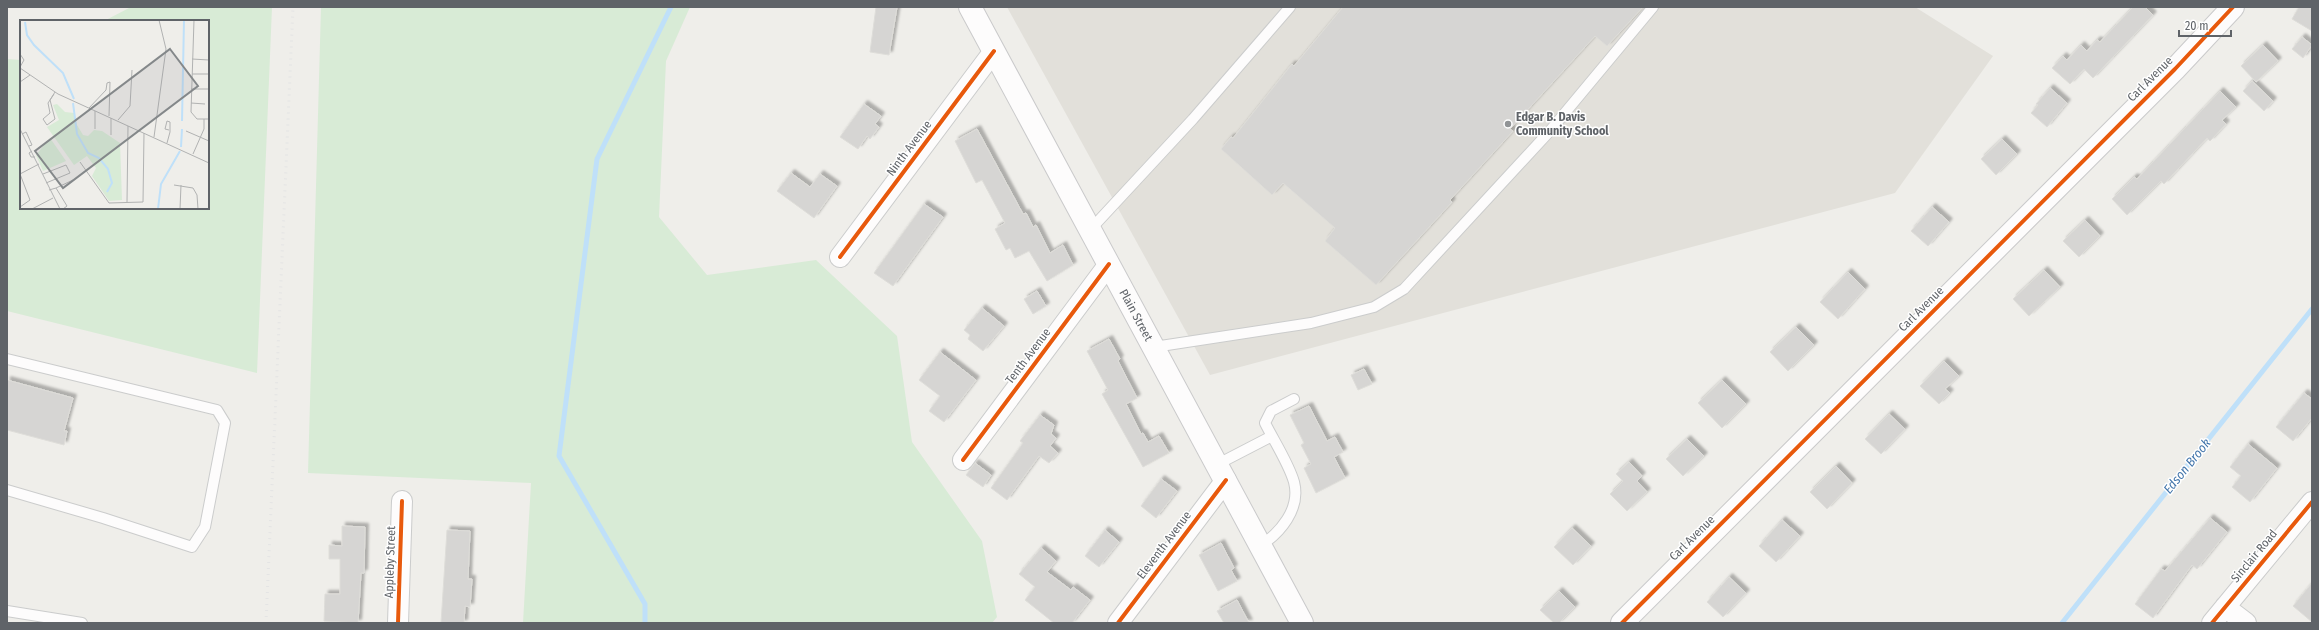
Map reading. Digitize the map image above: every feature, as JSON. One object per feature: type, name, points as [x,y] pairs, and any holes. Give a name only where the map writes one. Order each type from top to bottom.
[{"type":"street","name":"Plain Street","points":[[970,7],[1222,472],[1302,623]]},
{"type":"street","name":"Carl Avenue","points":[[1622,623],[2175,69],[2233,7]]},
{"type":"street","name":"Ninth Avenue","points":[[840,257],[994,52]]},
{"type":"street","name":"Tenth Avenue","points":[[963,460],[1109,264]]},
{"type":"street","name":"Eleventh Avenue","points":[[1118,623],[1222,472]]},
{"type":"street","name":"Appleby Street","points":[[398,623],[402,501]]},
{"type":"street","name":"Sinclair Road","points":[[2212,623],[2312,502]]},
{"type":"street","points":[[2225,607],[2246,623]]},
{"type":"lane","points":[[1090,230],[1193,119],[1290,7]]},
{"type":"lane","points":[[1154,347],[1311,323],[1374,307],[1404,289],[1549,132],[1653,7]]},
{"type":"lane","points":[[7,359],[217,410],[225,423],[205,528],[192,547],[103,518],[7,490]]},
{"type":"lane","points":[[1260,546],[1274,537],[1283,527],[1294,503],[1294,482],[1265,423],[1271,411],[1294,399]]},
{"type":"lane","points":[[1222,472],[1272,436]]},
{"type":"lane","points":[[7,611],[82,623]]},
{"type":"shaded area","name":"Edgar B. Davis Community School","points":[[1007,7],[1915,7],[1993,56],[1895,193],[1210,375]]},
{"type":"green space","points":[[131,7],[272,7],[257,373],[7,311],[7,59],[20,60],[20,209],[209,209],[209,20],[106,20]]},
{"type":"green space","points":[[321,7],[690,7],[666,61],[659,217],[707,275],[816,260],[897,336],[912,442],[982,541],[997,617],[992,623],[523,623],[531,483],[308,473]]},
{"type":"building","points":[[876,7],[897,7],[889,55],[870,52]]},
{"type":"building","points":[[1343,7],[1643,7],[1607,46],[1595,36],[1510,129],[1513,131],[1450,200],[1452,202],[1376,285],[1325,241],[1335,228],[1283,183],[1272,195],[1221,149],[1231,137],[1233,138],[1292,64],[1294,66]]},
{"type":"building","points":[[2133,7],[2145,7],[2153,15],[2093,78],[2084,69],[2070,84],[2052,68],[2063,56],[2067,60],[2081,45],[2087,51],[2097,40],[2100,42]]},
{"type":"building","points":[[2299,7],[2312,7],[2312,31],[2292,19]]},
{"type":"building","points":[[2302,37],[2312,45],[2303,58],[2292,49]]},
{"type":"building","points":[[2263,45],[2278,61],[2256,82],[2241,66]]},
{"type":"building","points":[[2252,81],[2273,101],[2264,111],[2243,91]]},
{"type":"building","points":[[2050,88],[2067,103],[2047,127],[2031,113],[2038,105],[2036,104]]},
{"type":"building","points":[[2220,91],[2236,107],[2222,120],[2226,124],[2210,141],[2207,138],[2164,184],[2161,181],[2127,215],[2112,199],[2134,177],[2137,179]]},
{"type":"building","points":[[864,104],[881,116],[875,124],[879,127],[870,139],[867,136],[858,149],[840,137]]},
{"type":"building","points":[[977,129],[1023,214],[1026,213],[1033,227],[1036,225],[1050,253],[1063,245],[1073,265],[1047,281],[1029,251],[1015,258],[1010,248],[1006,250],[995,229],[1005,223],[982,180],[976,183],[955,141]]},
{"type":"building","points":[[2002,139],[2017,154],[1996,175],[1981,159]]},
{"type":"building","points":[[791,173],[810,187],[820,174],[837,186],[814,218],[777,191]]},
{"type":"building","points":[[924,204],[943,217],[893,286],[874,273]]},
{"type":"building","points":[[1932,207],[1949,222],[1928,246],[1911,231]]},
{"type":"building","points":[[2085,220],[2100,236],[2079,257],[2063,241]]},
{"type":"building","points":[[2044,270],[2060,287],[2029,316],[2013,299]]},
{"type":"building","points":[[1848,272],[1865,289],[1838,319],[1820,302]]},
{"type":"building","points":[[1037,291],[1046,306],[1033,314],[1024,299]]},
{"type":"building","points":[[982,308],[1004,326],[983,351],[968,339],[970,335],[964,330]]},
{"type":"building","points":[[1796,327],[1814,345],[1788,371],[1770,352]]},
{"type":"building","points":[[1109,339],[1120,359],[1118,361],[1137,398],[1126,404],[1141,434],[1143,433],[1148,442],[1159,436],[1169,453],[1143,467],[1102,394],[1108,390],[1087,351]]},
{"type":"building","points":[[940,352],[976,380],[944,422],[929,411],[940,396],[919,380]]},
{"type":"building","points":[[1944,361],[1959,376],[1945,389],[1950,393],[1939,404],[1920,386]]},
{"type":"building","points":[[1364,369],[1372,384],[1358,390],[1351,375]]},
{"type":"building","points":[[7,380],[73,398],[64,431],[67,431],[64,445],[7,430]]},
{"type":"building","points":[[1722,380],[1746,404],[1722,428],[1698,403]]},
{"type":"building","points":[[2304,393],[2312,399],[2312,418],[2293,441],[2276,427]]},
{"type":"building","points":[[1309,406],[1327,441],[1335,437],[1343,452],[1334,457],[1345,478],[1316,493],[1304,468],[1311,464],[1301,445],[1304,443],[1290,415]]},
{"type":"building","points":[[1889,414],[1905,429],[1881,454],[1865,439]]},
{"type":"building","points":[[1040,415],[1054,425],[1051,434],[1056,438],[1050,446],[1058,453],[1049,463],[1039,456],[1007,500],[991,488],[1023,443],[1020,441]]},
{"type":"building","points":[[1687,439],[1704,456],[1683,476],[1666,459]]},
{"type":"building","points":[[2248,444],[2277,468],[2250,502],[2232,487],[2241,476],[2230,467]]},
{"type":"building","points":[[1629,462],[1642,476],[1637,481],[1647,492],[1627,511],[1610,494],[1623,481],[1616,474]]},
{"type":"building","points":[[975,463],[991,475],[983,487],[966,475]]},
{"type":"building","points":[[1836,466],[1852,483],[1827,509],[1810,492]]},
{"type":"building","points":[[1161,479],[1177,491],[1156,518],[1141,506]]},
{"type":"building","points":[[2210,518],[2227,532],[2197,569],[2192,565],[2153,618],[2135,604],[2161,569],[2165,571]]},
{"type":"building","points":[[1782,520],[1800,536],[1776,562],[1759,546]]},
{"type":"building","points":[[342,526],[365,527],[364,573],[361,573],[358,623],[324,621],[325,594],[340,594],[340,559],[329,559],[329,545],[342,546]]},
{"type":"building","points":[[1572,528],[1591,546],[1573,565],[1554,547]]},
{"type":"building","points":[[447,530],[470,531],[468,579],[472,579],[470,607],[465,606],[464,623],[441,623]]},
{"type":"building","points":[[1105,530],[1119,542],[1099,567],[1085,556]]},
{"type":"building","points":[[1221,543],[1234,568],[1231,570],[1237,581],[1218,591],[1199,555]]},
{"type":"building","points":[[1041,548],[1056,561],[1047,572],[1071,590],[1073,587],[1090,600],[1072,623],[1054,623],[1025,600],[1035,587],[1019,574]]},
{"type":"building","points":[[1729,577],[1746,593],[1723,617],[1707,602]]},
{"type":"building","points":[[2312,583],[2312,622],[2293,606]]},
{"type":"building","points":[[1559,591],[1575,607],[1559,623],[1554,623],[1540,610]]},
{"type":"building","points":[[1237,600],[1249,623],[1224,623],[1217,611]]},
{"type":"waterway","points":[[645,623],[645,604],[559,456],[597,159],[671,7]]},
{"type":"waterway","name":"Edson Brook","points":[[2062,623],[2312,309]]},
{"type":"railway","points":[[266,623],[293,7]]},
{"type":"cycle path","points":[[1622,623],[2175,69],[2233,7]]},
{"type":"cycle path","points":[[840,257],[994,51]]},
{"type":"cycle path","points":[[963,460],[1109,264]]},
{"type":"cycle path","points":[[1118,623],[1226,480]]},
{"type":"cycle path","points":[[398,623],[402,501]]},
{"type":"cycle path","points":[[2212,623],[2312,502]]},
{"type":"place","name":"Edgar B. Davis Community School","points":[[1508,124]]}]
